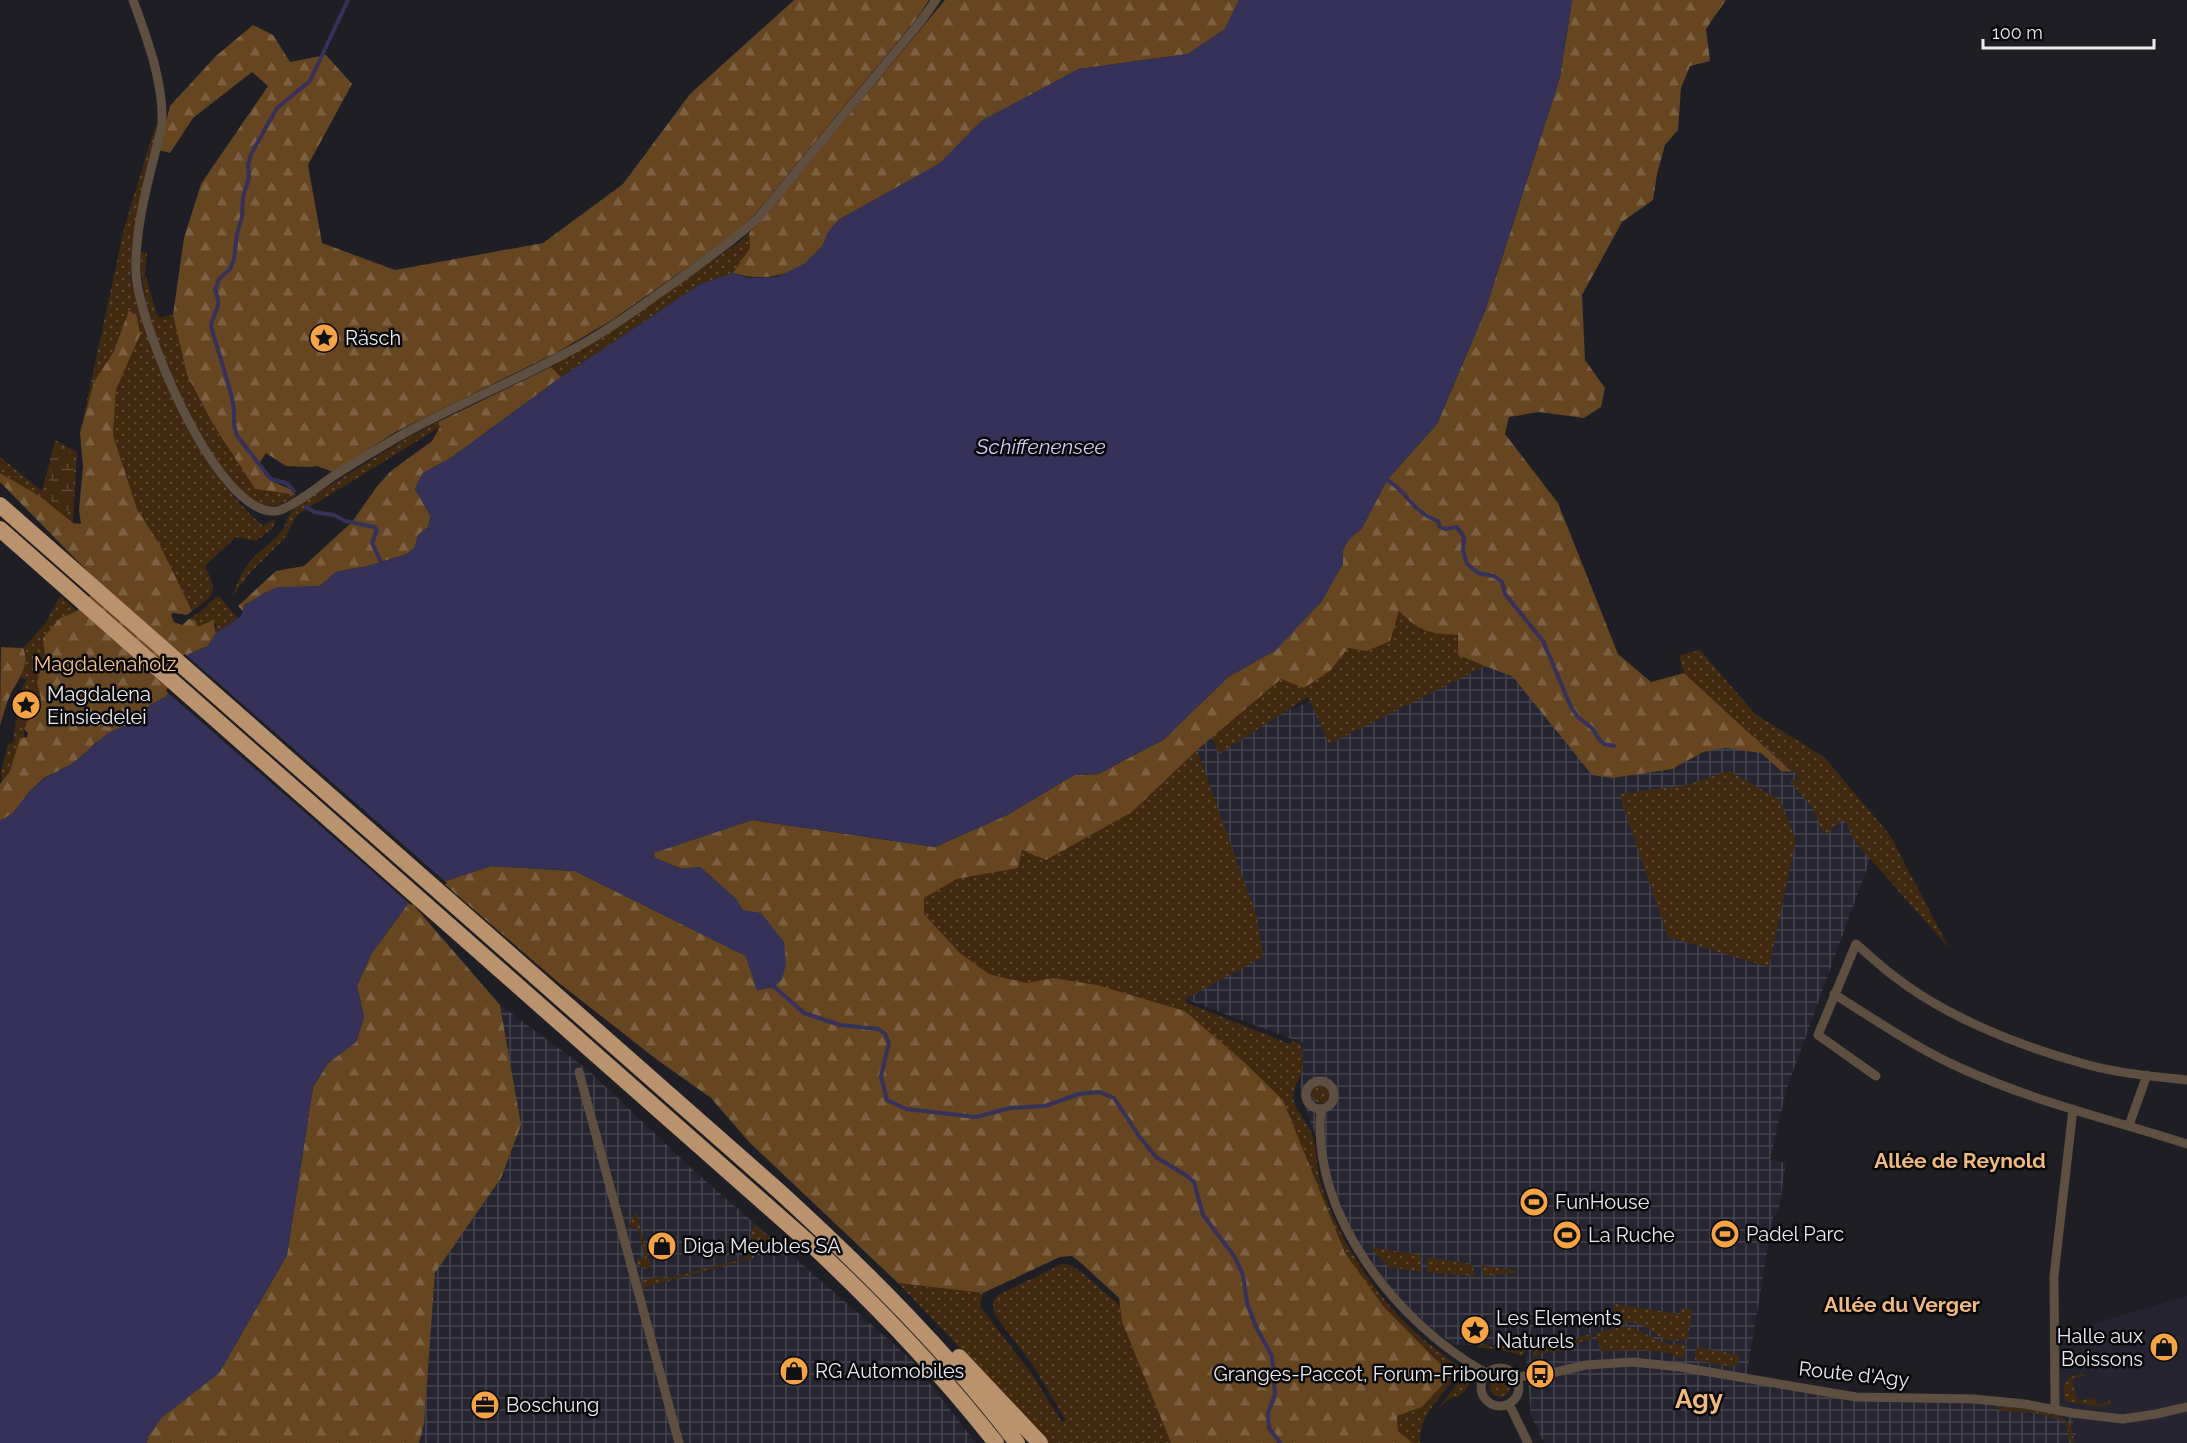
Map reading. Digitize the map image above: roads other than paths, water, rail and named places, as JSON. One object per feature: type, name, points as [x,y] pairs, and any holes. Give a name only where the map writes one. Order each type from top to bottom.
[{"type":"highway","points":[[0,505],[764,1178],[967,1364],[1041,1443]]},
{"type":"highway","points":[[0,529],[822,1255],[909,1341],[996,1443]]},
{"type":"highway","points":[[865,1272],[935,1344],[1017,1443]]},
{"type":"street","points":[[133,0],[154,66],[163,109],[162,125],[141,216],[136,272],[138,285],[175,397],[205,451],[227,481],[243,496],[262,509],[273,512],[284,509],[333,476],[407,433],[570,352],[613,325],[736,238],[758,218],[936,0]]},
{"type":"street","points":[[1876,1076],[1818,1035],[1856,944],[1896,978],[1943,1009],[2006,1037],[2079,1063],[2187,1080]]},
{"type":"street","points":[[1834,994],[1908,1041],[1964,1070],[2019,1092],[2187,1144]]},
{"type":"street","points":[[579,1072],[679,1443]]},
{"type":"street","points":[[2129,1125],[2146,1075]]},
{"type":"street","points":[[1321,1109],[1319,1128],[1326,1175],[1351,1238],[1399,1305],[1412,1318],[1447,1349],[1486,1373]]},
{"type":"street","points":[[2055,1409],[2054,1276],[2073,1109]]},
{"type":"street","name":"Route d'Agy","points":[[1517,1377],[1601,1363],[1650,1363],[1856,1397],[1974,1399],[2123,1419],[2187,1407]]},
{"type":"street","points":[[1500,1367],[1513,1372],[1517,1377],[1519,1393],[1509,1404],[1498,1407],[1484,1399],[1480,1386],[1486,1373],[1500,1367]]},
{"type":"street","points":[[1509,1404],[1528,1443]]},
{"type":"water","name":"Schiffenensee","points":[[1239,0],[1572,0],[1560,77],[1485,311],[1437,424],[1387,480],[1362,528],[1348,540],[1343,550],[1343,564],[1322,601],[1276,650],[1228,677],[1163,740],[1098,774],[1074,775],[1009,814],[935,847],[752,820],[653,853],[655,858],[681,869],[700,867],[736,899],[743,910],[761,913],[784,942],[786,964],[782,979],[773,987],[757,990],[746,956],[575,871],[491,866],[442,882],[410,901],[371,954],[357,986],[364,1017],[356,1042],[328,1063],[313,1087],[287,1255],[219,1373],[162,1417],[148,1436],[147,1443],[0,1443],[0,821],[13,813],[29,792],[45,778],[72,764],[108,733],[139,719],[150,705],[167,696],[175,681],[181,661],[189,654],[208,646],[216,633],[241,616],[245,605],[277,587],[320,586],[336,572],[368,566],[407,554],[415,547],[418,535],[428,527],[431,517],[415,489],[423,473],[451,458],[561,377],[700,284],[733,273],[749,278],[778,277],[805,263],[822,246],[829,231],[840,219],[940,163],[981,121],[1079,69],[1188,54],[1225,29]]},
{"type":"waterway","points":[[294,491],[286,483],[271,479],[237,436],[231,394],[211,326],[218,305],[215,290],[219,279],[230,269],[234,259],[242,217],[243,197],[249,178],[248,166],[251,154],[277,108],[310,81],[348,0]]},
{"type":"waterway","points":[[1387,480],[1421,512],[1438,521],[1440,527],[1445,529],[1457,527],[1464,537],[1463,551],[1467,564],[1478,573],[1494,576],[1502,582],[1505,594],[1543,641],[1571,707],[1604,744],[1614,746]]},
{"type":"waterway","points":[[306,507],[314,512],[334,515],[345,521],[374,527],[377,530],[372,543],[381,562]]},
{"type":"waterway","points":[[770,983],[804,1013],[840,1025],[878,1029],[885,1034],[889,1043],[881,1076],[887,1100],[906,1109],[976,1117],[1010,1108],[1045,1106],[1079,1094],[1099,1092],[1114,1098],[1156,1157],[1194,1182],[1203,1215],[1234,1256],[1243,1275],[1247,1303],[1256,1327],[1272,1356],[1275,1394],[1268,1413],[1269,1428],[1280,1443]]},
{"type":"place","name":"Räsch","points":[[324,338]]},
{"type":"place","name":"Magdalena Einsiedelei","points":[[26,705]]},
{"type":"place","name":"FunHouse","points":[[1534,1202]]},
{"type":"place","name":"Padel Parc","points":[[1725,1234]]},
{"type":"place","name":"La Ruche","points":[[1567,1235]]},
{"type":"place","name":"Diga Meubles SA","points":[[662,1246]]},
{"type":"place","name":"Les Elements Naturels","points":[[1475,1330]]},
{"type":"place","name":"Halle aux Boissons","points":[[2164,1347]]},
{"type":"place","name":"RG Automobiles","points":[[794,1371]]},
{"type":"place","name":"Granges-Paccot, Forum-Fribourg","points":[[1540,1374]]},
{"type":"place","name":"Boschung","points":[[485,1405]]},
{"type":"district","name":"Allée de Reynold","points":[[1960,1160]]},
{"type":"district","name":"Allée du Verger","points":[[1902,1304]]},
{"type":"district","name":"Agy","points":[[1699,1399]]},
{"type":"park label","name":"Magdalenaholz","points":[[105,664]]}]
